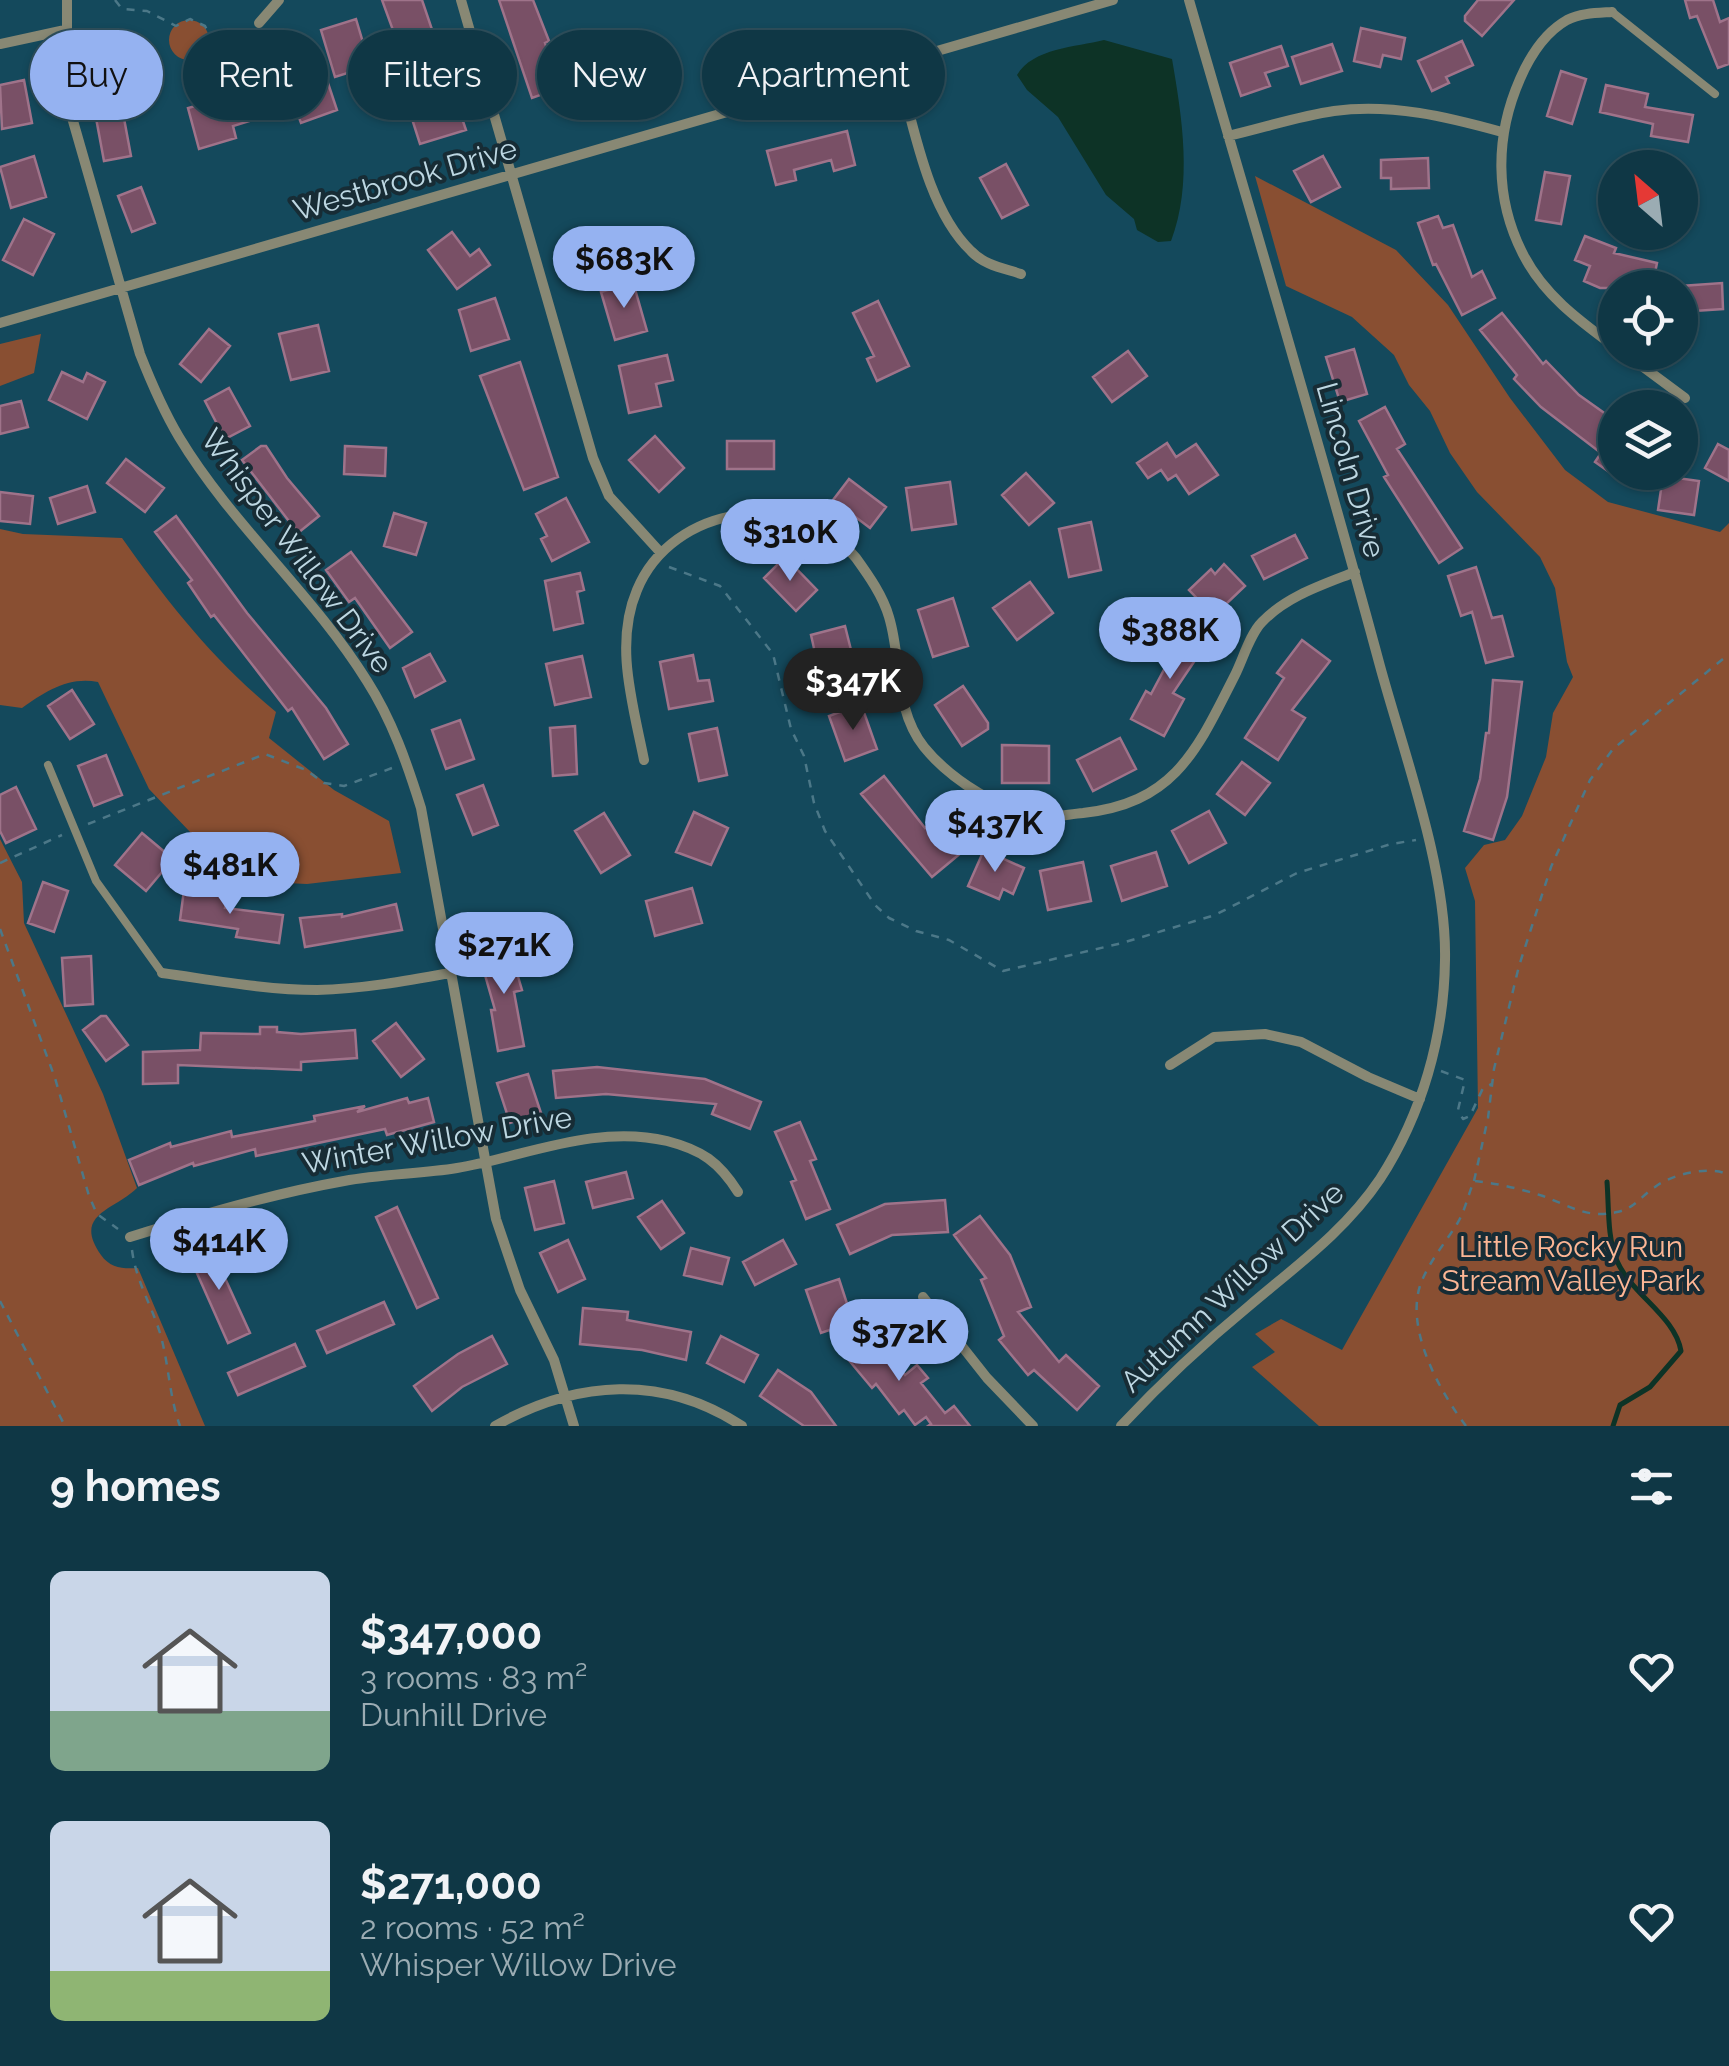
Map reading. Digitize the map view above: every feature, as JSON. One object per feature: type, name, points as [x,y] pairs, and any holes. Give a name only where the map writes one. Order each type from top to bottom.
[{"type":"street","name":"Whisper Willow Drive","points":[[66,30],[67,0]]},
{"type":"street","points":[[259,23],[279,0]]},
{"type":"street","points":[[462,0],[593,458],[609,496],[658,554]]},
{"type":"street","name":"Westbrook Drive","points":[[945,49],[1113,0]]},
{"type":"street","name":"Lincoln Drive","points":[[1189,0],[1355,572],[1427,838],[1441,900],[1446,958]]},
{"type":"street","points":[[1598,333],[1556,300],[1526,260],[1503,194],[1502,132],[1524,69],[1542,40],[1569,19],[1612,12]]},
{"type":"street","points":[[0,44],[30,38]]},
{"type":"street","points":[[1228,136],[1334,111],[1362,110],[1434,113],[1502,132]]},
{"type":"street","name":"Westbrook Drive","points":[[0,323],[702,119]]},
{"type":"street","name":"Whisper Willow Drive","points":[[73,120],[146,370],[180,438],[232,510],[344,647],[386,714],[407,763],[421,808],[449,973],[506,1256],[554,1360],[574,1426]]},
{"type":"street","points":[[912,120],[926,171],[953,229],[971,252],[987,264],[1020,274]]},
{"type":"street","points":[[1647,370],[1674,390]]},
{"type":"street","points":[[644,760],[625,648],[628,612],[658,554],[684,533],[724,516],[784,516],[836,538],[877,589],[890,618],[906,714],[922,744],[951,776],[1018,812],[1047,817],[1111,810],[1138,802],[1161,785],[1181,768],[1202,741],[1259,624],[1288,600],[1355,572]]},
{"type":"street","name":"Autumn Willow Drive","points":[[1122,1426],[1214,1336],[1334,1235],[1380,1178],[1430,1070],[1439,1034],[1446,958]]},
{"type":"street","points":[[162,973],[271,988],[318,990],[449,973]]},
{"type":"street","points":[[1170,1064],[1214,1037],[1265,1034],[1301,1042],[1368,1077],[1420,1098]]},
{"type":"street","name":"Winter Willow Drive","points":[[130,1237],[290,1192],[485,1162],[582,1139],[667,1141],[723,1168],[738,1192]]},
{"type":"street","points":[[923,1297],[987,1378],[1033,1426]]},
{"type":"street","points":[[495,1426],[566,1398],[616,1388],[668,1392],[706,1405],[742,1426]]},
{"type":"lane","points":[[1612,12],[1715,94]]},
{"type":"lane","points":[[48,765],[96,882],[162,973]]},
{"type":"path","points":[[116,0],[122,8],[148,11],[176,26],[190,19],[206,30]]},
{"type":"path","points":[[658,554],[674,570],[720,586],[773,654],[791,729],[804,756],[814,803],[825,831],[875,905],[889,918],[949,940],[1003,970],[1122,943],[1214,915],[1297,872],[1391,844],[1427,838]]},
{"type":"path","points":[[1466,1426],[1447,1402],[1426,1357],[1419,1324],[1418,1288],[1460,1220],[1474,1181],[1518,966],[1551,866],[1590,780],[1613,749],[1729,654]]},
{"type":"path","points":[[0,862],[264,754],[306,770],[324,783],[344,786],[407,763]]},
{"type":"path","points":[[0,930],[55,1078],[88,1196],[98,1214],[130,1237],[136,1275],[160,1332],[172,1404],[180,1426]]},
{"type":"path","points":[[1430,1070],[1465,1080],[1458,1110],[1463,1119],[1470,1116],[1484,1088],[1492,1084]]},
{"type":"path","points":[[1474,1181],[1525,1191],[1579,1213],[1600,1216],[1630,1209],[1658,1184],[1677,1177],[1708,1170],[1729,1175]]},
{"type":"path","points":[[0,1300],[64,1426]]},
{"type":"green space","points":[[189,20],[206,30],[183,30],[183,58],[175,54],[169,40],[175,26]]},
{"type":"green space","name":"Little Rocky Run Stream Valley Park","points":[[1255,176],[1396,250],[1448,305],[1510,398],[1565,470],[1608,502],[1720,532],[1729,523],[1729,1426],[1319,1426],[1252,1367],[1275,1352],[1255,1334],[1281,1319],[1342,1350],[1478,1108],[1475,901],[1465,868],[1484,845],[1505,840],[1522,816],[1546,757],[1553,713],[1573,677],[1555,588],[1540,557],[1477,492],[1394,355],[1352,317],[1286,286]]},
{"type":"green space","points":[[41,334],[34,373],[0,386],[0,344]]},
{"type":"green space","points":[[0,529],[23,534],[122,538],[193,630],[276,712],[269,738],[334,790],[389,821],[401,873],[307,884],[264,882],[239,876],[212,855],[149,789],[98,682],[67,683],[22,708],[0,705]]},
{"type":"green space","points":[[0,839],[22,882],[24,923],[103,1094],[137,1188],[100,1214],[91,1230],[93,1241],[108,1263],[138,1268],[205,1426],[0,1426]]},
{"type":"shaded area","points":[[1104,40],[1172,59],[1184,174],[1171,241],[1158,242],[1137,230],[1134,219],[1106,195],[1058,117],[1027,90],[1017,75],[1044,54]]},
{"type":"building","points":[[382,0],[422,0],[432,30],[393,30]]},
{"type":"building","points":[[499,0],[533,0],[545,30],[537,30],[537,96],[532,98],[517,53],[517,30],[509,30]]},
{"type":"building","points":[[1478,0],[1514,0],[1482,36],[1465,21]]},
{"type":"building","points":[[1685,0],[1713,0],[1720,22],[1729,18],[1729,64],[1718,68],[1697,16],[1690,18]]},
{"type":"building","points":[[356,19],[359,30],[348,30],[348,73],[335,77],[328,54],[328,30],[321,30]]},
{"type":"building","points":[[1361,28],[1405,38],[1401,59],[1383,55],[1380,67],[1354,61]]},
{"type":"building","points":[[1462,41],[1473,65],[1446,77],[1449,83],[1432,91],[1418,61]]},
{"type":"building","points":[[1332,44],[1342,71],[1301,84],[1292,57]]},
{"type":"building","points":[[1281,46],[1288,66],[1265,73],[1270,86],[1241,96],[1230,63]]},
{"type":"building","points":[[1561,71],[1586,79],[1572,124],[1547,116]]},
{"type":"building","points":[[24,80],[32,123],[2,129],[0,85]]},
{"type":"building","points":[[328,83],[337,110],[328,113]]},
{"type":"building","points":[[1606,85],[1648,94],[1645,107],[1693,115],[1688,142],[1651,136],[1653,124],[1600,112]]},
{"type":"building","points":[[96,120],[124,120],[131,156],[104,161]]},
{"type":"building","points":[[191,120],[253,120],[233,126],[236,138],[199,149]]},
{"type":"building","points":[[412,120],[463,120],[466,130],[420,144]]},
{"type":"building","points":[[847,131],[855,165],[834,171],[831,160],[794,170],[796,180],[776,185],[767,151]]},
{"type":"building","points":[[34,156],[46,197],[11,208],[0,167]]},
{"type":"building","points":[[1323,156],[1340,187],[1311,202],[1294,171]]},
{"type":"building","points":[[1428,158],[1429,188],[1391,189],[1391,178],[1381,178],[1381,160]]},
{"type":"building","points":[[1006,164],[1028,205],[1002,218],[980,178]]},
{"type":"building","points":[[1545,172],[1570,176],[1561,224],[1536,220]]},
{"type":"building","points":[[141,187],[155,223],[132,232],[118,196]]},
{"type":"building","points":[[1438,216],[1443,228],[1453,225],[1472,277],[1482,271],[1495,298],[1462,315],[1436,264],[1433,265],[1418,223]]},
{"type":"building","points":[[24,219],[54,234],[33,275],[3,260]]},
{"type":"building","points":[[452,232],[470,256],[479,249],[490,265],[457,289],[428,250]]},
{"type":"building","points":[[1585,236],[1598,241],[1598,250],[1615,250],[1614,253],[1657,263],[1656,270],[1598,270],[1598,287],[1584,281],[1590,266],[1575,260]]},
{"type":"building","points":[[633,282],[647,331],[615,340],[601,292]]},
{"type":"building","points":[[1722,283],[1723,309],[1698,311],[1698,285]]},
{"type":"building","points":[[495,298],[509,339],[471,351],[459,310]]},
{"type":"building","points":[[878,301],[909,366],[877,381],[867,359],[874,356],[853,313]]},
{"type":"building","points":[[1502,313],[1543,364],[1546,361],[1598,408],[1598,451],[1541,407],[1514,379],[1517,375],[1480,330]]},
{"type":"building","points":[[318,325],[329,371],[291,380],[279,334]]},
{"type":"building","points":[[209,329],[230,346],[201,382],[180,364]]},
{"type":"building","points":[[1354,349],[1367,394],[1340,402],[1326,357]]},
{"type":"building","points":[[1128,351],[1147,376],[1112,402],[1093,377]]},
{"type":"building","points":[[667,355],[673,380],[656,384],[661,406],[629,413],[619,366]]},
{"type":"building","points":[[520,362],[558,477],[524,490],[480,376]]},
{"type":"building","points":[[62,372],[83,382],[87,373],[105,382],[87,419],[49,400]]},
{"type":"building","points":[[229,388],[250,426],[225,439],[205,401]]},
{"type":"building","points":[[21,401],[28,427],[0,434],[0,406]]},
{"type":"building","points":[[1385,407],[1405,444],[1397,449],[1462,548],[1439,563],[1384,477],[1388,475],[1359,421]]},
{"type":"building","points":[[655,436],[684,468],[659,492],[629,460]]},
{"type":"building","points":[[727,441],[774,441],[774,469],[727,469]]},
{"type":"building","points":[[1167,443],[1176,457],[1196,444],[1218,475],[1189,494],[1176,475],[1168,480],[1161,470],[1148,478],[1137,463]]},
{"type":"building","points":[[1718,444],[1729,450],[1729,481],[1705,468]]},
{"type":"building","points":[[266,446],[319,516],[298,533],[242,460]]},
{"type":"building","points":[[345,446],[386,448],[385,476],[344,474]]},
{"type":"building","points":[[126,459],[164,488],[145,512],[107,483]]},
{"type":"building","points":[[1026,473],[1054,503],[1029,525],[1002,495]]},
{"type":"building","points":[[849,479],[886,507],[870,528],[833,500]]},
{"type":"building","points":[[950,482],[956,524],[912,530],[906,488]]},
{"type":"building","points":[[87,486],[95,512],[58,524],[50,498]]},
{"type":"building","points":[[1661,490],[1698,490],[1694,515],[1658,510]]},
{"type":"building","points":[[0,492],[33,496],[30,524],[0,521]]},
{"type":"building","points":[[566,498],[589,542],[552,561],[541,539],[547,536],[536,514]]},
{"type":"building","points":[[394,513],[426,523],[416,555],[384,546]]},
{"type":"building","points":[[176,516],[247,613],[326,708],[348,744],[324,759],[292,708],[288,711],[214,615],[211,617],[188,583],[192,580],[155,532]]},
{"type":"building","points":[[1091,522],[1101,570],[1069,577],[1059,529]]},
{"type":"building","points":[[1295,535],[1307,558],[1264,579],[1252,556]]},
{"type":"building","points":[[351,552],[412,632],[390,648],[355,598],[349,602],[326,570]]},
{"type":"building","points":[[785,557],[817,590],[796,611],[764,578]]},
{"type":"building","points":[[1224,564],[1245,586],[1226,604],[1231,609],[1219,621],[1189,590],[1211,569],[1215,574]]},
{"type":"building","points":[[1476,567],[1492,618],[1502,616],[1513,656],[1486,663],[1472,612],[1461,616],[1448,576]]},
{"type":"building","points":[[580,573],[584,590],[577,592],[583,623],[554,630],[545,581]]},
{"type":"building","points":[[1030,582],[1053,613],[1017,640],[993,608]]},
{"type":"building","points":[[953,598],[968,646],[933,657],[918,610]]},
{"type":"building","points":[[1187,623],[1210,638],[1173,693],[1184,699],[1164,736],[1131,719],[1146,691],[1151,694],[1167,664],[1163,662]]},
{"type":"building","points":[[845,626],[857,674],[822,684],[811,635]]},
{"type":"building","points":[[1302,640],[1330,661],[1292,710],[1305,718],[1278,760],[1245,738],[1284,678],[1277,673]]},
{"type":"building","points":[[430,654],[445,681],[415,697],[403,668]]},
{"type":"building","points":[[693,655],[698,681],[709,680],[713,701],[669,709],[660,662]]},
{"type":"building","points":[[582,656],[591,697],[555,705],[546,664]]},
{"type":"building","points":[[1493,680],[1522,682],[1507,797],[1493,840],[1464,831],[1489,733]]},
{"type":"building","points":[[963,686],[988,723],[988,729],[962,746],[935,705]]},
{"type":"building","points":[[72,690],[94,724],[70,739],[48,706]]},
{"type":"building","points":[[861,704],[877,749],[845,761],[829,716]]},
{"type":"building","points":[[460,720],[474,759],[446,769],[432,730]]},
{"type":"building","points":[[575,726],[577,774],[553,776],[550,728]]},
{"type":"building","points":[[717,728],[727,775],[699,781],[689,734]]},
{"type":"building","points":[[1120,738],[1136,769],[1093,791],[1077,760]]},
{"type":"building","points":[[1002,745],[1049,746],[1049,783],[1002,783]]},
{"type":"building","points":[[106,755],[122,795],[94,806],[78,766]]},
{"type":"building","points":[[1242,762],[1270,783],[1245,815],[1217,794]]},
{"type":"building","points":[[884,776],[925,828],[935,820],[962,852],[932,877],[861,794]]},
{"type":"building","points":[[483,785],[498,825],[473,835],[457,795]]},
{"type":"building","points":[[16,787],[36,829],[6,843],[0,831],[0,795]]},
{"type":"building","points":[[1209,811],[1226,843],[1189,863],[1172,831]]},
{"type":"building","points":[[694,812],[728,828],[711,865],[676,852]]},
{"type":"building","points":[[604,813],[630,855],[601,873],[575,831]]},
{"type":"building","points":[[142,833],[173,859],[146,891],[115,865]]},
{"type":"building","points":[[984,850],[1024,868],[1013,894],[1003,889],[999,899],[968,886]]},
{"type":"building","points":[[1156,852],[1167,886],[1122,901],[1111,866]]},
{"type":"building","points":[[1083,862],[1091,901],[1048,910],[1040,871]]},
{"type":"building","points":[[43,882],[68,891],[54,932],[28,923]]},
{"type":"building","points":[[692,888],[702,923],[655,936],[646,901]]},
{"type":"building","points":[[184,890],[227,896],[225,908],[283,915],[279,943],[236,937],[238,929],[180,920]]},
{"type":"building","points":[[396,904],[402,930],[305,947],[300,918],[342,917]]},
{"type":"building","points":[[509,946],[522,990],[514,992],[524,1046],[498,1051],[491,1010],[495,1010],[479,954]]},
{"type":"building","points":[[91,956],[93,1004],[65,1006],[62,958]]},
{"type":"building","points":[[106,1016],[128,1045],[106,1061],[83,1030]]},
{"type":"building","points":[[396,1023],[424,1059],[401,1077],[373,1041]]},
{"type":"building","points":[[260,1027],[301,1034],[355,1030],[357,1058],[301,1062],[301,1070],[178,1065],[178,1083],[143,1084],[143,1052],[200,1050],[201,1033],[260,1034]]},
{"type":"building","points":[[597,1067],[705,1079],[761,1102],[750,1129],[712,1114],[716,1104],[606,1094],[556,1098],[553,1071]]},
{"type":"building","points":[[528,1074],[541,1113],[510,1123],[497,1083]]},
{"type":"building","points":[[407,1098],[409,1103],[428,1098],[434,1122],[387,1135],[385,1129],[256,1156],[255,1149],[194,1166],[193,1163],[139,1185],[129,1160],[170,1143],[171,1147],[231,1131],[232,1137]]},
{"type":"building","points":[[800,1122],[816,1159],[810,1161],[830,1209],[806,1219],[791,1182],[796,1180],[775,1132]]},
{"type":"building","points":[[626,1172],[633,1198],[593,1208],[586,1182]]},
{"type":"building","points":[[554,1181],[564,1223],[535,1230],[525,1188]]},
{"type":"building","points":[[945,1200],[948,1232],[892,1235],[850,1254],[837,1225],[885,1204]]},
{"type":"building","points":[[662,1201],[684,1233],[661,1249],[638,1217]]},
{"type":"building","points":[[397,1207],[438,1298],[417,1308],[376,1217]]},
{"type":"building","points":[[980,1216],[1010,1255],[1031,1307],[1018,1312],[1059,1362],[1066,1355],[1099,1386],[1077,1410],[1034,1370],[1028,1375],[999,1340],[1004,1336],[981,1280],[986,1278],[954,1235]]},
{"type":"building","points":[[568,1240],[585,1279],[558,1292],[540,1253]]},
{"type":"building","points":[[783,1240],[796,1264],[755,1285],[743,1262]]},
{"type":"building","points":[[209,1243],[250,1333],[228,1343],[188,1253]]},
{"type":"building","points":[[691,1248],[729,1258],[722,1284],[684,1275]]},
{"type":"building","points":[[839,1279],[853,1322],[821,1333],[806,1290]]},
{"type":"building","points":[[384,1302],[394,1324],[327,1353],[317,1331]]},
{"type":"building","points":[[583,1308],[628,1312],[627,1320],[691,1332],[686,1360],[642,1350],[580,1344]]},
{"type":"building","points":[[868,1331],[905,1375],[917,1365],[928,1378],[921,1383],[945,1413],[954,1406],[970,1426],[928,1426],[931,1424],[926,1417],[915,1425],[904,1410],[899,1414],[876,1384],[872,1388],[842,1352]]},
{"type":"building","points":[[492,1336],[507,1364],[462,1387],[432,1411],[414,1386],[458,1354]]},
{"type":"building","points":[[721,1336],[758,1355],[744,1382],[707,1363]]},
{"type":"building","points":[[295,1344],[305,1366],[238,1395],[228,1373]]},
{"type":"building","points":[[778,1370],[811,1392],[836,1426],[804,1426],[760,1396]]},
{"type":"waterway","points":[[1607,1182],[1610,1232],[1617,1261],[1671,1327],[1681,1351],[1650,1387],[1620,1405],[1613,1426]]}]
